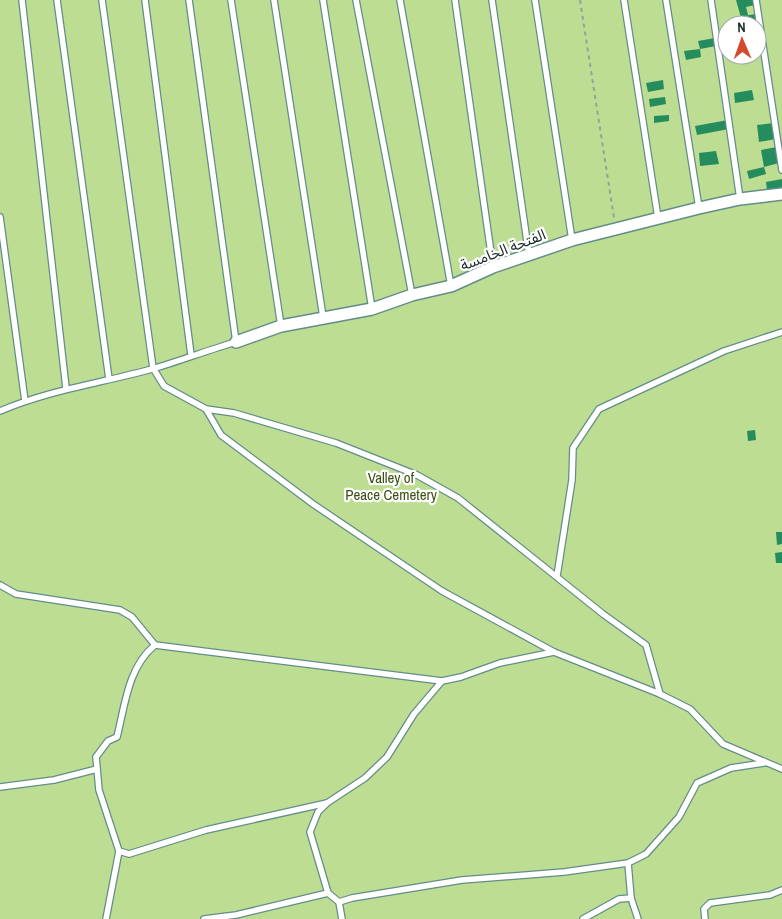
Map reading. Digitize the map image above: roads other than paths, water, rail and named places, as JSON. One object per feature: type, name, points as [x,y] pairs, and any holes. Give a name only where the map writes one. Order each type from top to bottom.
[{"type":"street","name":"الفتحة الخامسة","points":[[236,342],[281,326],[372,309],[412,295],[452,286],[493,266],[572,240],[740,199],[782,194]]},
{"type":"lane","points":[[22,0],[66,388]]},
{"type":"lane","points":[[57,0],[109,379]]},
{"type":"lane","points":[[102,0],[153,368],[164,386],[206,409],[234,412],[336,444],[417,475],[458,498],[603,614],[646,645],[660,694]]},
{"type":"lane","points":[[145,0],[191,355]]},
{"type":"lane","points":[[0,411],[66,388],[153,368],[236,342],[189,0]]},
{"type":"lane","points":[[231,0],[281,326]]},
{"type":"lane","points":[[274,0],[323,317]]},
{"type":"lane","points":[[323,0],[372,309]]},
{"type":"lane","points":[[356,0],[412,295]]},
{"type":"lane","points":[[400,0],[452,286]]},
{"type":"lane","points":[[455,0],[493,266]]},
{"type":"lane","points":[[492,0],[529,255]]},
{"type":"lane","points":[[535,0],[572,240]]},
{"type":"lane","points":[[624,0],[658,218]]},
{"type":"lane","points":[[666,0],[699,208]]},
{"type":"lane","points":[[711,0],[740,199]]},
{"type":"lane","points":[[756,0],[782,170]]},
{"type":"lane","points":[[0,217],[25,401]]},
{"type":"lane","points":[[557,576],[572,480],[573,448],[599,409],[724,351],[782,332]]},
{"type":"lane","points":[[206,409],[221,435],[313,504],[442,591],[554,652],[660,694],[690,709],[724,744],[764,763],[782,769]]},
{"type":"lane","points":[[0,586],[16,594],[120,610],[132,617],[154,645],[442,681],[461,678],[500,663],[554,652]]},
{"type":"lane","points":[[106,919],[119,851],[99,790],[96,757],[108,741],[117,737],[131,679],[143,655],[154,645]]},
{"type":"lane","points":[[342,919],[339,902],[328,893],[310,832],[318,812],[327,803],[364,778],[387,757],[414,714],[442,681]]},
{"type":"lane","points":[[339,902],[352,898],[462,880],[564,872],[628,863],[646,854],[679,817],[697,784],[731,768],[764,763]]},
{"type":"lane","points":[[0,787],[54,780],[97,769]]},
{"type":"lane","points":[[119,851],[129,854],[206,830],[327,803]]},
{"type":"lane","points":[[628,863],[631,898],[638,919]]},
{"type":"lane","points":[[705,919],[704,909],[710,903],[770,895],[782,890]]},
{"type":"lane","points":[[204,919],[236,915],[328,893]]},
{"type":"lane","points":[[583,919],[619,899],[631,898]]},
{"type":"park label","name":"Valley of Peace Cemetery","points":[[391,486]]}]
